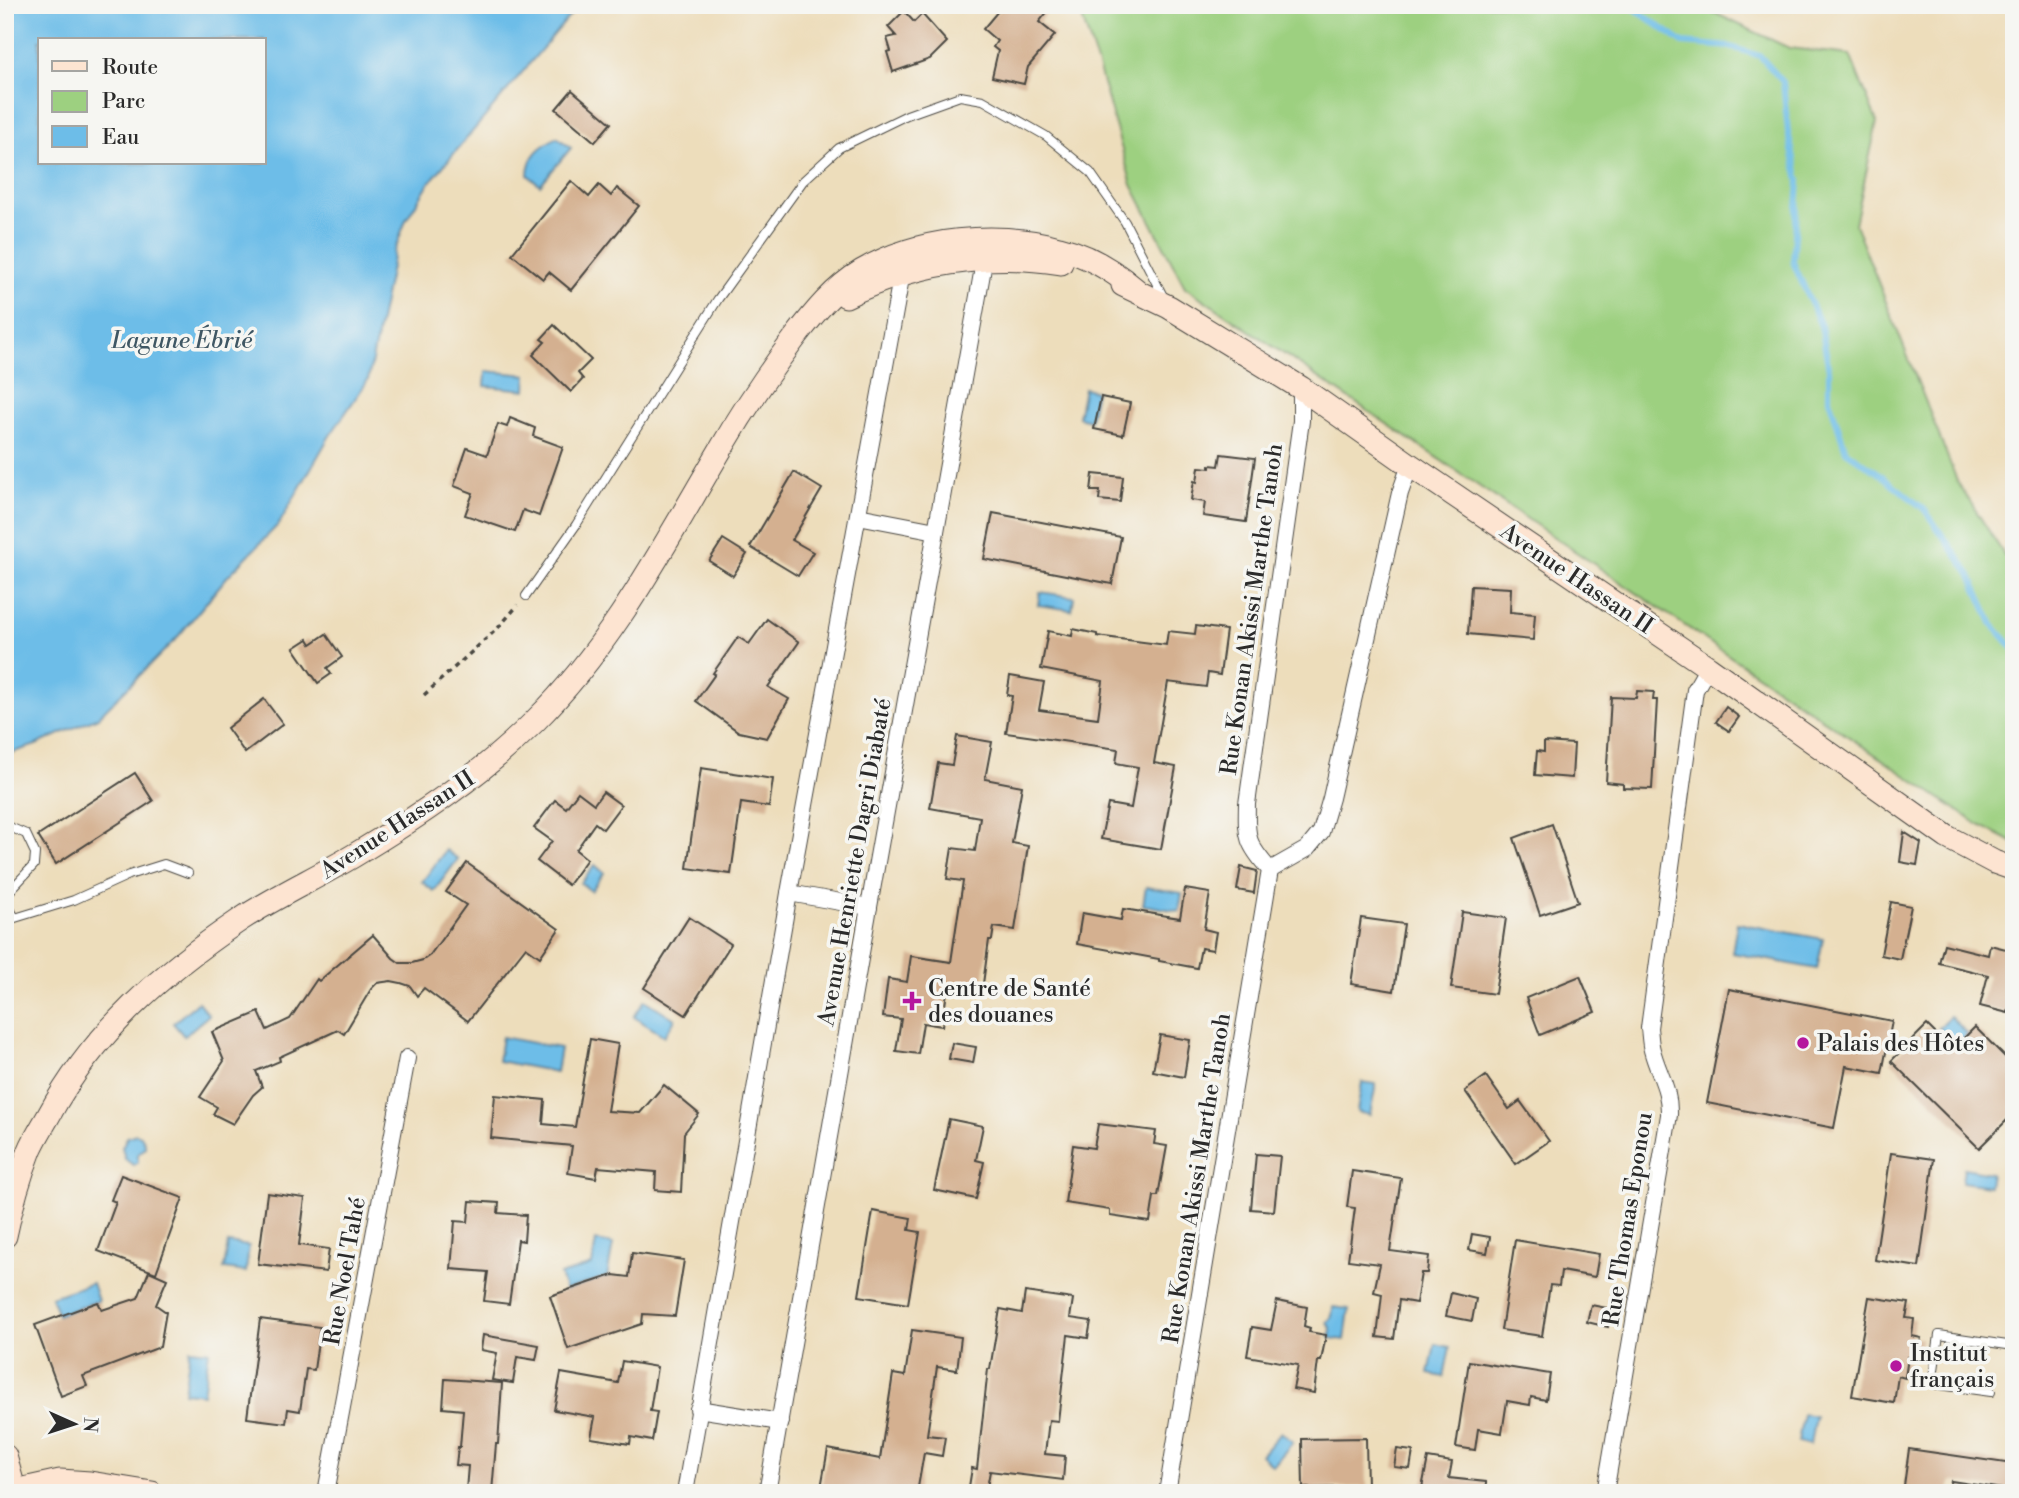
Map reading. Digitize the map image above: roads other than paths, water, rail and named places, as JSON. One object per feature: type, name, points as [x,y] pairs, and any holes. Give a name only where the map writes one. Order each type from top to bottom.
[{"type":"street","name":"Avenue Hassan II","points":[[818,310],[866,286],[901,274],[1021,241],[1060,248],[1094,261],[1136,290],[1169,307],[1301,388],[1708,667],[1947,836],[2014,870]]},
{"type":"street","name":"Avenue Hassan II","points":[[5,1236],[31,1148],[66,1083],[113,1024],[167,974],[242,919],[353,856],[435,804],[499,755],[578,674],[622,615],[748,402],[839,286],[866,269],[906,251],[949,242],[986,250]]},
{"type":"street","name":"Avenue Henriette Dagri Diabaté","points":[[767,1493],[986,250]]},
{"type":"street","points":[[685,1493],[789,893],[906,251]]},
{"type":"street","name":"Rue Konan Akissi Marthe Tanoh","points":[[1167,1493],[1269,870],[1254,851],[1246,833],[1247,804],[1301,421],[1301,388]]},
{"type":"street","points":[[1269,870],[1307,849],[1321,832],[1400,493],[1410,465]]},
{"type":"street","points":[[858,516],[936,531]]},
{"type":"street","name":"Rue Thomas Eponou","points":[[1605,1493],[1669,1115],[1666,1086],[1651,1048],[1649,1028],[1695,690],[1708,667]]},
{"type":"street","points":[[789,893],[869,907]]},
{"type":"street","name":"Rue Noel Tahé","points":[[326,1493],[407,1058]]},
{"type":"street","points":[[698,1409],[780,1422]]},
{"type":"street","points":[[5,1456],[15,1492],[60,1481],[152,1493]]},
{"type":"lane","points":[[526,596],[576,525],[718,299],[803,181],[839,148],[907,115],[960,96],[983,100],[1046,136],[1090,172],[1125,222],[1169,307]]},
{"type":"lane","points":[[5,825],[26,834],[34,853],[34,865],[6,895],[5,900],[15,919],[74,900],[128,875],[164,864],[188,873]]},
{"type":"lane","points":[[1990,1392],[1932,1384],[1939,1335],[2014,1346]]},
{"type":"water","name":"Lagune Ébrié","points":[[5,5],[579,5],[429,183],[406,220],[394,252],[368,380],[329,437],[279,524],[227,577],[176,639],[98,717],[36,745],[5,755]]},
{"type":"water","points":[[557,137],[571,148],[540,185],[528,175],[530,162],[541,148]]},
{"type":"water","points":[[486,371],[527,375],[526,390],[485,386]]},
{"type":"water","points":[[1084,388],[1096,391],[1090,420],[1078,417]]},
{"type":"water","points":[[1040,592],[1074,597],[1072,610],[1038,605]]},
{"type":"water","points":[[446,850],[458,859],[434,891],[422,882]]},
{"type":"water","points":[[595,865],[604,873],[591,891],[581,883]]},
{"type":"water","points":[[1146,887],[1182,893],[1179,911],[1143,905]]},
{"type":"water","points":[[1737,923],[1823,939],[1817,969],[1732,953]]},
{"type":"water","points":[[645,1000],[675,1019],[664,1036],[634,1017]]},
{"type":"water","points":[[198,1002],[209,1015],[184,1036],[173,1023]]},
{"type":"water","points":[[1950,1016],[1968,1034],[1956,1046],[1939,1028]]},
{"type":"water","points":[[502,1037],[560,1048],[556,1072],[498,1061]]},
{"type":"water","points":[[1362,1082],[1376,1084],[1370,1115],[1357,1112]]},
{"type":"water","points":[[136,1134],[141,1136],[145,1148],[138,1154],[138,1162],[133,1165],[125,1159],[122,1147],[127,1137]]},
{"type":"water","points":[[1964,1168],[1991,1173],[1989,1186],[1962,1182]]},
{"type":"water","points":[[596,1241],[613,1244],[607,1277],[565,1290],[560,1275],[592,1265]]},
{"type":"water","points":[[228,1243],[249,1246],[246,1272],[224,1269]]},
{"type":"water","points":[[92,1283],[98,1301],[58,1315],[51,1297]]},
{"type":"water","points":[[1333,1307],[1349,1309],[1345,1340],[1330,1338],[1331,1328],[1327,1323],[1332,1316]]},
{"type":"water","points":[[1435,1344],[1450,1347],[1444,1377],[1429,1374]]},
{"type":"water","points":[[190,1349],[209,1351],[203,1394],[184,1392]]},
{"type":"water","points":[[1803,1414],[1815,1416],[1810,1445],[1798,1442]]},
{"type":"water","points":[[1281,1432],[1293,1442],[1273,1466],[1261,1455]]},
{"type":"waterway","points":[[1629,5],[1683,43],[1731,47],[1760,56],[1783,82],[1788,132],[1799,181],[1793,262],[1821,326],[1829,370],[1829,399],[1846,451],[1924,509],[1970,574],[1993,625],[2014,649]]},
{"type":"place","name":"Centre de Santé des douanes","points":[[912,1001]]},
{"type":"place","name":"Palais des Hôtes","points":[[1803,1043]]},
{"type":"place","name":"Institut français","points":[[1896,1366]]}]
